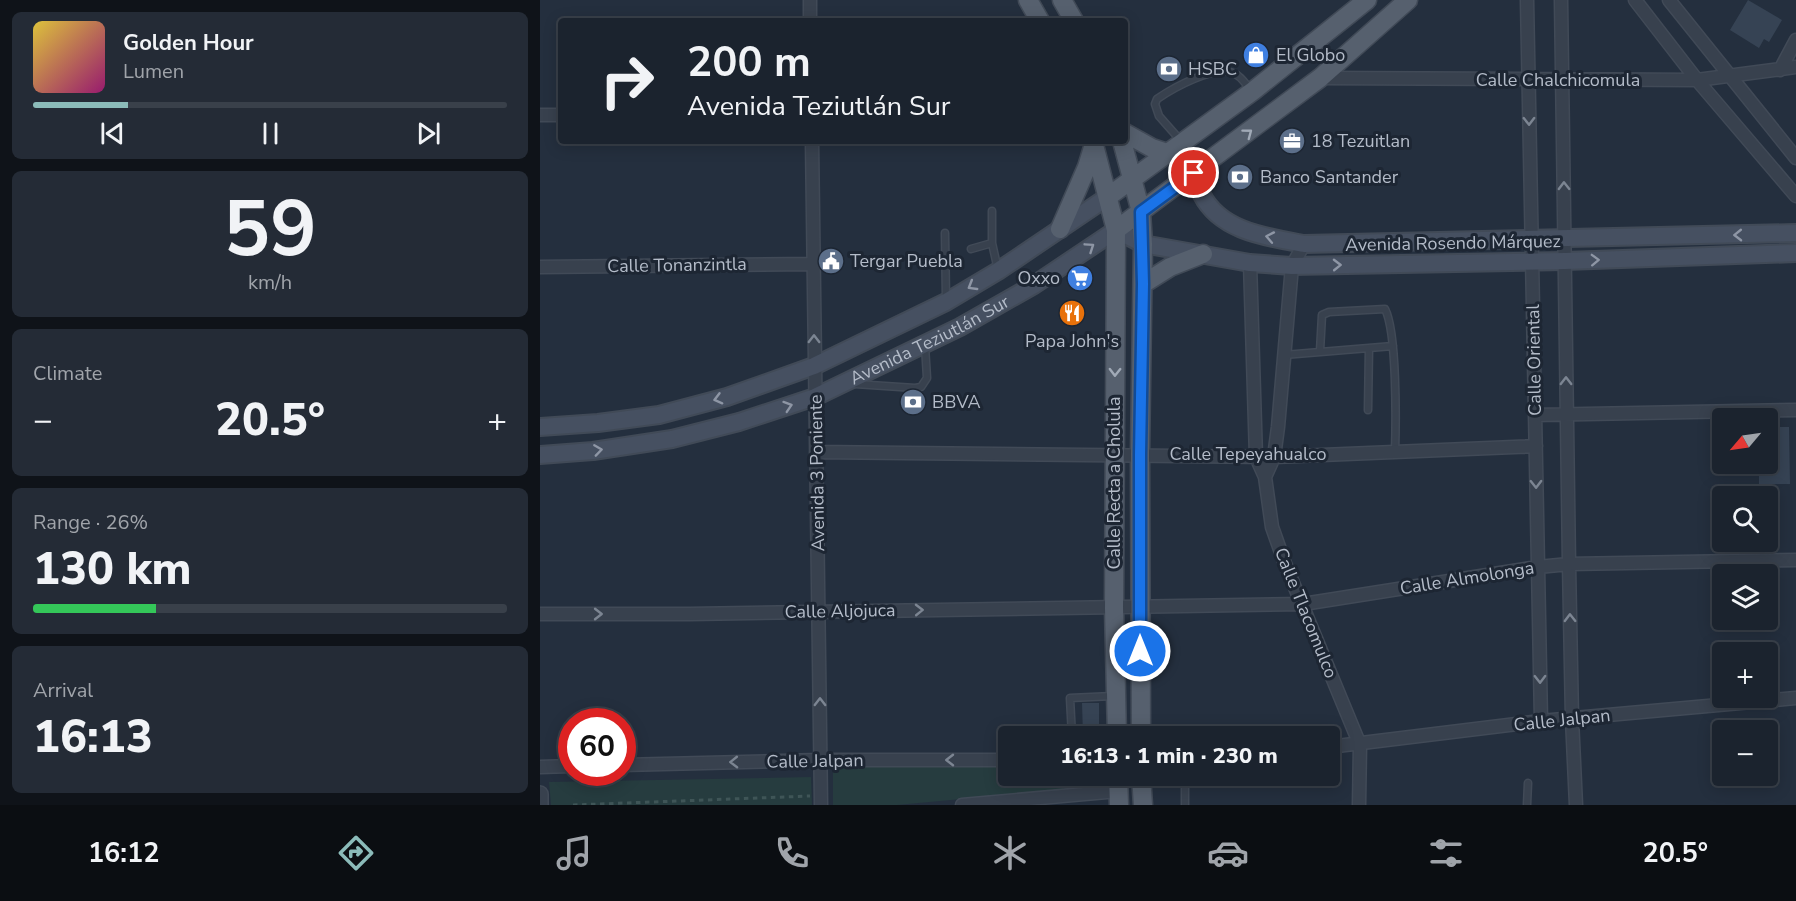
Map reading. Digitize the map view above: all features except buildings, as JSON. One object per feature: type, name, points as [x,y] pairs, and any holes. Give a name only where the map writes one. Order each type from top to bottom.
[{"type":"main road","points":[[1028,0],[1038,18]]},
{"type":"main road","points":[[1062,0],[1072,18]]},
{"type":"main road","name":"Avenida Teziutlán Sur","points":[[540,427],[598,423],[659,415],[727,397],[814,366],[946,302],[998,271],[1177,149],[1367,0]]},
{"type":"main road","name":"Avenida Teziutlán Sur","points":[[540,455],[593,451],[672,439],[739,422],[815,397],[925,345],[1034,285],[1116,230],[1320,78],[1408,0]]},
{"type":"main road","points":[[1128,135],[1152,148],[1177,149]]},
{"type":"main road","points":[[1060,229],[1088,167],[1094,144]]},
{"type":"main road","name":"Calle Recta a Cholula","points":[[1095,144],[1116,230],[1114,608],[1117,726]]},
{"type":"main road","name":"Calle Recta a Cholula","points":[[1123,144],[1141,212],[1143,244],[1140,454],[1141,726]]},
{"type":"main road","name":"Avenida Rosendo Márquez","points":[[1194,173],[1203,196],[1211,207],[1232,225],[1256,234],[1304,244],[1796,234]]},
{"type":"main road","name":"Avenida Rosendo Márquez","points":[[1116,230],[1143,244],[1250,263],[1292,266],[1565,261],[1796,253]]},
{"type":"main road","points":[[1143,284],[1170,267],[1203,254]]},
{"type":"main road","points":[[1142,786],[1143,805]]},
{"type":"street","points":[[810,0],[810,18]]},
{"type":"street","name":"Calle Oriental","points":[[1527,0],[1541,721]]},
{"type":"street","name":"Calle Oriental","points":[[1561,0],[1569,564],[1576,805]]},
{"type":"street","points":[[1635,0],[1697,80],[1796,196]]},
{"type":"street","points":[[1669,0],[1796,158]]},
{"type":"street","points":[[1780,70],[1796,40]]},
{"type":"street","name":"Calle Chalchicomula","points":[[1320,78],[1697,80],[1796,67]]},
{"type":"street","points":[[540,115],[558,115]]},
{"type":"street","name":"Avenida 3 Poniente","points":[[812,144],[821,800]]},
{"type":"street","points":[[1265,477],[1274,457],[1292,266],[1304,244]]},
{"type":"street","name":"Calle Tlacomulco","points":[[1250,263],[1256,457],[1265,477],[1272,527],[1284,561],[1360,745]]},
{"type":"street","name":"Calle Tonanzintla","points":[[540,267],[813,264]]},
{"type":"street","points":[[1535,416],[1796,410]]},
{"type":"street","name":"Calle Tepeyahualco","points":[[816,452],[1274,457],[1536,446]]},
{"type":"street","name":"Calle Almolonga","points":[[1140,608],[1303,604],[1569,564],[1796,560]]},
{"type":"street","name":"Calle Aljojuca","points":[[540,614],[1140,608]]},
{"type":"street","name":"Calle Jalpan","points":[[1340,746],[1541,721],[1796,698]]},
{"type":"street","points":[[1359,805],[1360,745]]},
{"type":"street","name":"Calle Jalpan","points":[[636,765],[820,760],[998,760]]},
{"type":"street","points":[[540,767],[558,766]]},
{"type":"street","points":[[962,805],[1118,790]]},
{"type":"street","points":[[540,794],[540,805]]},
{"type":"lane","points":[[1177,149],[1155,104],[1157,99],[1210,73],[1221,71],[1232,72],[1253,91]]},
{"type":"lane","points":[[992,211],[992,243],[998,271]]},
{"type":"lane","points":[[945,233],[946,302]]},
{"type":"lane","points":[[971,249],[992,243]]},
{"type":"lane","points":[[1320,351],[1322,315],[1329,312],[1385,309],[1388,315],[1392,346],[1395,452]]},
{"type":"lane","points":[[846,383],[921,387],[927,378],[925,345]]},
{"type":"lane","points":[[1284,355],[1392,346]]},
{"type":"lane","points":[[1368,410],[1370,348]]},
{"type":"lane","points":[[1071,726],[1070,698],[1116,696]]},
{"type":"lane","points":[[1527,805],[1528,783]]},
{"type":"lane","points":[[1185,786],[1185,805]]},
{"type":"path","points":[[573,805],[821,800]]},
{"type":"green space","points":[[833,767],[998,767],[998,786],[1101,786],[897,805],[833,805]]},
{"type":"green space","points":[[811,777],[812,805],[551,805],[549,782],[558,782],[558,786],[636,786],[636,780]]},
{"type":"place","name":"El Globo","points":[[1256,55]]},
{"type":"place","name":"HSBC","points":[[1169,69]]},
{"type":"place","name":"18 Tezuitlan","points":[[1292,141]]},
{"type":"place","name":"Banco Santander","points":[[1240,177]]},
{"type":"place","name":"Tergar Puebla","points":[[831,261]]},
{"type":"place","name":"Oxxo","points":[[1080,278]]},
{"type":"place","name":"Papa John's","points":[[1072,313]]},
{"type":"place","name":"BBVA","points":[[913,402]]},
{"type":"route","points":[[1140,651],[1143,284],[1141,212],[1194,173]]}]
